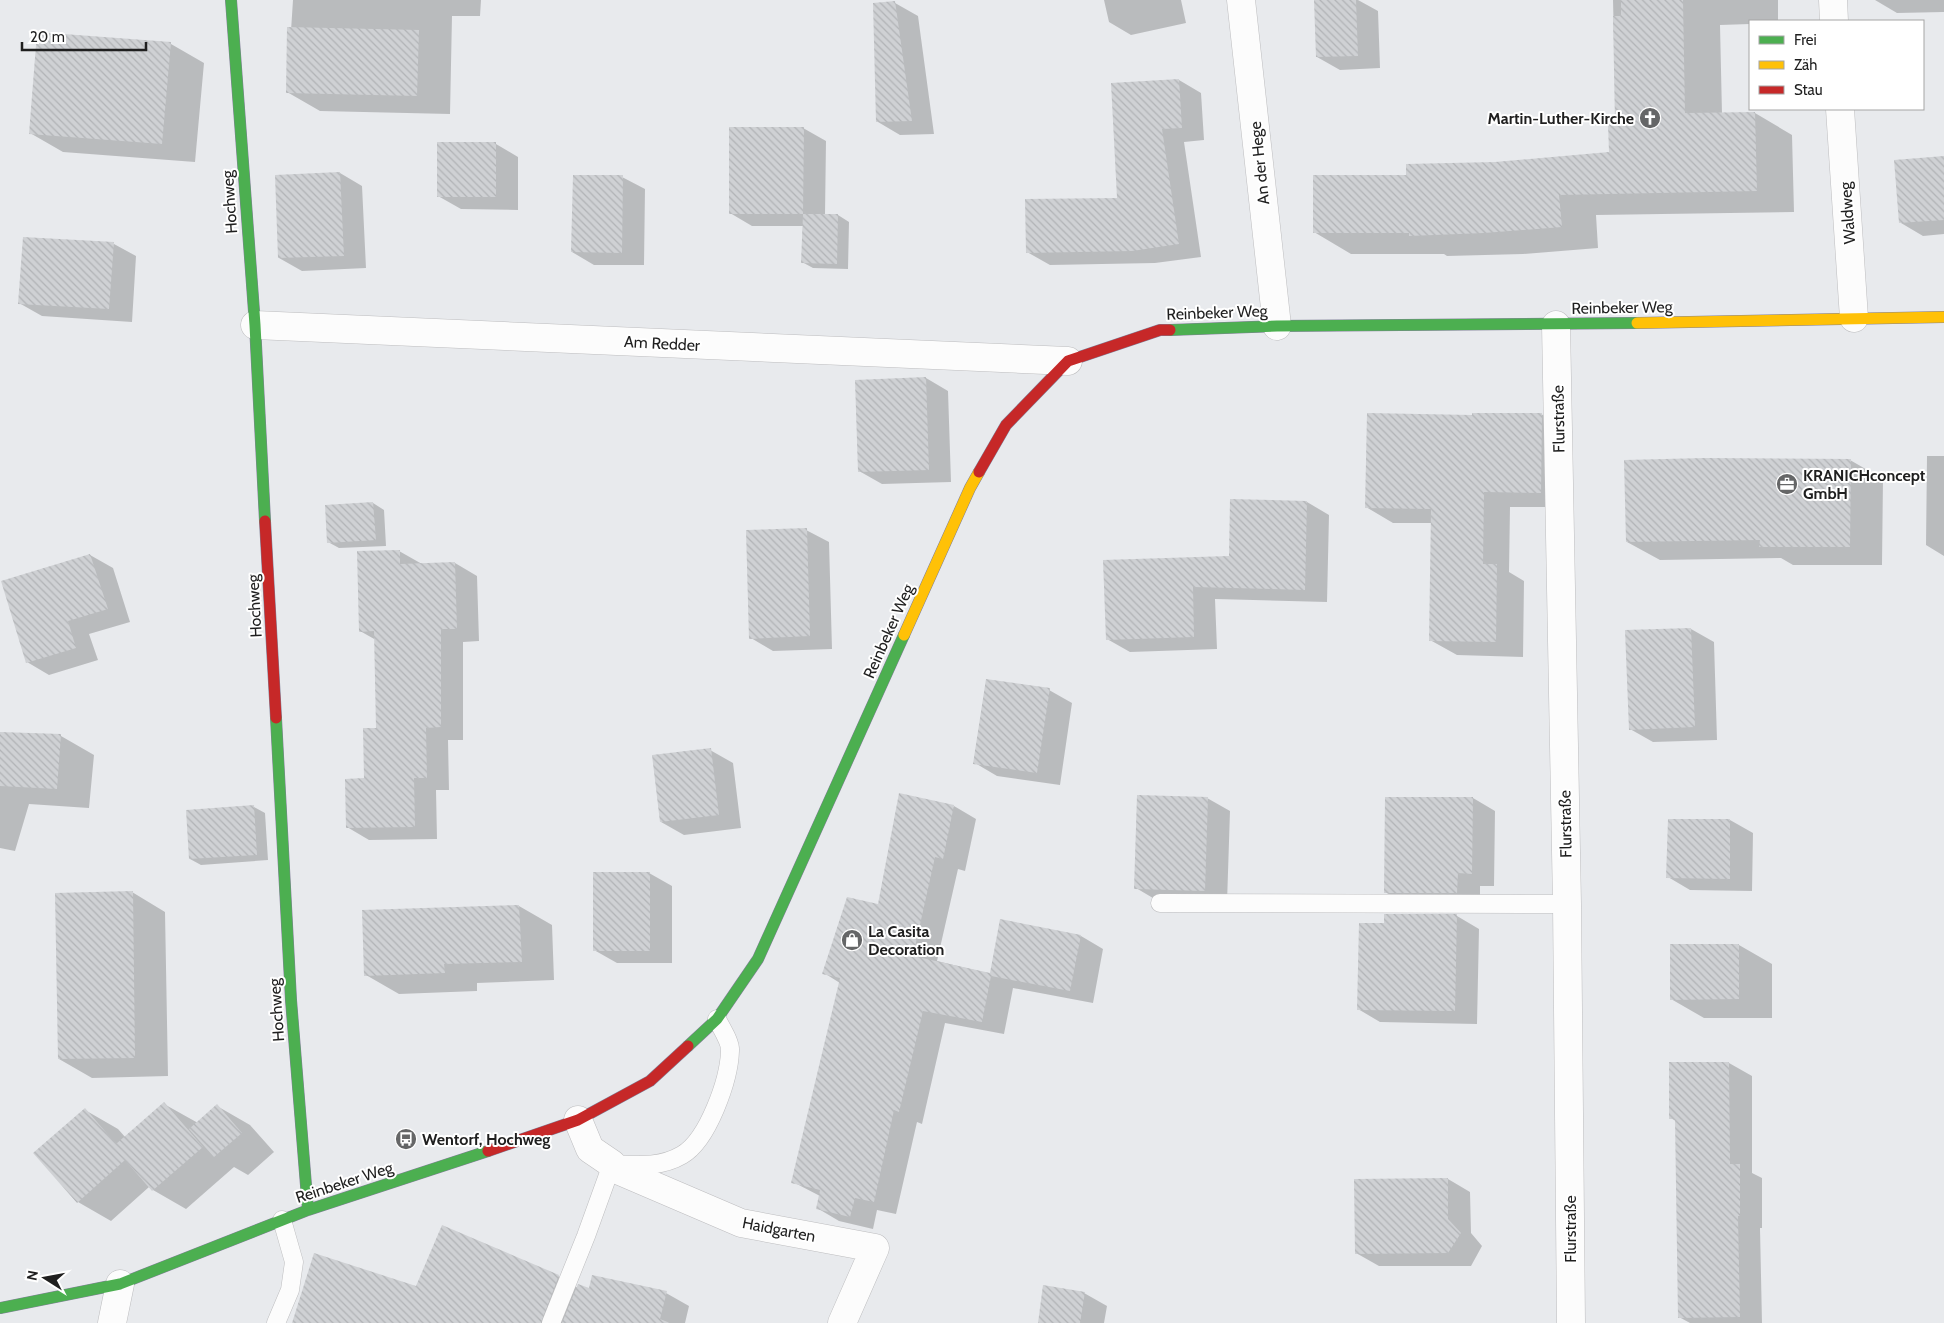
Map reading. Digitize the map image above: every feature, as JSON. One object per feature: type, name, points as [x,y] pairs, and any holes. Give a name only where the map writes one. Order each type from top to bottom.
[{"type":"main road","name":"Hochweg","points":[[231,0],[255,325],[291,1000],[308,1210]]},
{"type":"main road","name":"Reinbeker Weg","points":[[0,1308],[120,1284],[308,1210],[419,1175],[578,1120],[650,1081],[717,1019],[758,959],[970,488],[1006,425],[1068,361],[1160,330],[1277,326],[1556,325],[1854,318],[1944,318]]},
{"type":"street","name":"An der Hege","points":[[1241,0],[1277,326]]},
{"type":"street","points":[[1833,0],[1834,20]]},
{"type":"street","name":"Waldweg","points":[[1840,110],[1854,318]]},
{"type":"street","name":"Am Redder","points":[[255,325],[1068,361]]},
{"type":"street","name":"Flurstraße","points":[[1556,325],[1567,904],[1570,1323]]},
{"type":"street","name":"Haidgarten","points":[[578,1120],[590,1149],[612,1164],[615,1169],[742,1223],[875,1248],[842,1323]]},
{"type":"street","points":[[112,1323],[120,1284]]},
{"type":"lane","points":[[1160,903],[1567,904]]},
{"type":"lane","points":[[551,1323],[586,1236],[612,1164],[656,1166],[683,1155],[706,1130],[722,1092],[731,1049],[717,1019]]},
{"type":"lane","points":[[276,1323],[290,1290],[294,1262],[282,1220]]},
{"type":"building","points":[[1314,0],[1356,0],[1358,56],[1316,57]]},
{"type":"building","points":[[1621,0],[1683,0],[1685,113],[1755,112],[1757,191],[1559,195],[1562,227],[1409,236],[1409,233],[1313,233],[1313,175],[1406,175],[1406,164],[1495,162],[1609,152],[1608,124],[1615,124],[1613,16],[1621,16]]},
{"type":"building","points":[[895,1],[912,121],[876,122],[873,3]]},
{"type":"building","points":[[287,27],[419,30],[417,96],[286,93]]},
{"type":"building","points":[[37,32],[171,42],[162,144],[29,134]]},
{"type":"building","points":[[1179,79],[1182,128],[1162,129],[1179,244],[1132,251],[1026,253],[1025,199],[1117,198],[1111,83]]},
{"type":"building","points":[[729,127],[804,127],[803,214],[729,214]]},
{"type":"building","points":[[437,142],[496,142],[496,197],[437,197]]},
{"type":"building","points":[[1944,156],[1944,220],[1899,223],[1894,160]]},
{"type":"building","points":[[340,172],[344,256],[278,258],[275,175]]},
{"type":"building","points":[[573,175],[623,175],[622,253],[571,252]]},
{"type":"building","points":[[803,214],[838,214],[837,264],[801,263]]},
{"type":"building","points":[[23,237],[114,242],[109,309],[18,304]]},
{"type":"building","points":[[926,377],[929,470],[858,472],[855,380]]},
{"type":"building","points":[[1367,413],[1472,415],[1472,413],[1542,413],[1541,493],[1484,492],[1483,564],[1497,564],[1496,642],[1429,641],[1431,509],[1365,508]]},
{"type":"building","points":[[1705,458],[1851,459],[1850,547],[1759,547],[1760,540],[1626,542],[1624,460]]},
{"type":"building","points":[[1230,499],[1307,501],[1305,590],[1193,587],[1194,637],[1106,640],[1103,560],[1229,556]]},
{"type":"building","points":[[373,502],[376,540],[327,543],[325,505]]},
{"type":"building","points":[[807,528],[810,636],[749,639],[746,530]]},
{"type":"building","points":[[400,550],[400,564],[455,562],[457,629],[441,629],[441,727],[426,728],[427,778],[414,778],[415,827],[346,828],[345,779],[364,778],[363,728],[376,728],[374,631],[359,632],[357,551]]},
{"type":"building","points":[[90,554],[108,609],[68,621],[76,648],[26,663],[1,581]]},
{"type":"building","points":[[1691,628],[1695,727],[1629,730],[1625,630]]},
{"type":"building","points":[[986,679],[1050,688],[1037,773],[973,764]]},
{"type":"building","points":[[0,732],[61,734],[57,789],[0,786]]},
{"type":"building","points":[[711,748],[719,815],[660,822],[652,755]]},
{"type":"building","points":[[899,793],[954,805],[943,859],[935,857],[913,956],[990,973],[1000,919],[1081,935],[1070,991],[991,976],[982,1022],[923,1011],[899,1112],[894,1110],[874,1202],[855,1198],[850,1217],[816,1209],[820,1190],[791,1183],[840,978],[822,974],[847,897],[878,904]]},
{"type":"building","points":[[1137,795],[1208,797],[1205,891],[1134,889]]},
{"type":"building","points":[[1385,797],[1473,797],[1472,874],[1458,873],[1457,893],[1384,893]]},
{"type":"building","points":[[254,805],[257,855],[189,859],[186,810]]},
{"type":"building","points":[[1668,819],[1730,819],[1730,879],[1666,878]]},
{"type":"building","points":[[593,872],[650,872],[650,951],[593,951]]},
{"type":"building","points":[[133,891],[135,1058],[58,1059],[55,893]]},
{"type":"building","points":[[519,905],[522,962],[444,964],[445,973],[364,976],[362,910]]},
{"type":"building","points":[[1384,914],[1457,914],[1455,1011],[1357,1010],[1359,923],[1384,923]]},
{"type":"building","points":[[1670,944],[1739,944],[1739,999],[1670,1000]]},
{"type":"building","points":[[1669,1062],[1729,1062],[1730,1164],[1740,1164],[1740,1216],[1738,1216],[1740,1317],[1678,1318],[1675,1119],[1669,1119]]},
{"type":"building","points":[[164,1102],[203,1147],[152,1191],[125,1160],[77,1203],[33,1153],[85,1108],[116,1144]]},
{"type":"building","points":[[217,1104],[242,1133],[214,1157],[189,1129]]},
{"type":"building","points":[[1448,1178],[1448,1219],[1461,1233],[1448,1253],[1355,1254],[1354,1179]]},
{"type":"building","points":[[442,1225],[559,1275],[541,1323],[292,1323],[314,1253],[416,1286]]},
{"type":"building","points":[[592,1275],[667,1291],[660,1319],[670,1323],[562,1323],[578,1284],[589,1288]]},
{"type":"building","points":[[1043,1285],[1085,1292],[1080,1323],[1038,1323]]},
{"type":"traffic: fast","points":[[231,0],[255,325],[265,521]]},
{"type":"traffic: fast","points":[[1170,330],[1277,326],[1637,323]]},
{"type":"traffic: fast","points":[[688,1046],[717,1019],[758,959],[904,635]]},
{"type":"traffic: fast","points":[[276,718],[291,1000],[308,1210]]},
{"type":"traffic: fast","points":[[0,1308],[120,1284],[308,1210],[488,1151]]},
{"type":"traffic: slow","points":[[1637,323],[1944,317]]},
{"type":"traffic: slow","points":[[904,635],[979,472]]},
{"type":"traffic: jam","points":[[979,472],[1006,425],[1068,361],[1160,330],[1170,330]]},
{"type":"traffic: jam","points":[[265,521],[276,718]]},
{"type":"traffic: jam","points":[[488,1151],[578,1120],[650,1081],[688,1046]]},
{"type":"place","name":"Martin-Luther-Kirche","points":[[1650,118]]},
{"type":"place","name":"KRANICHconcept GmbH","points":[[1787,484]]},
{"type":"place","name":"La Casita Decoration","points":[[852,940]]},
{"type":"place","name":"Wentorf, Hochweg","points":[[406,1139]]}]
